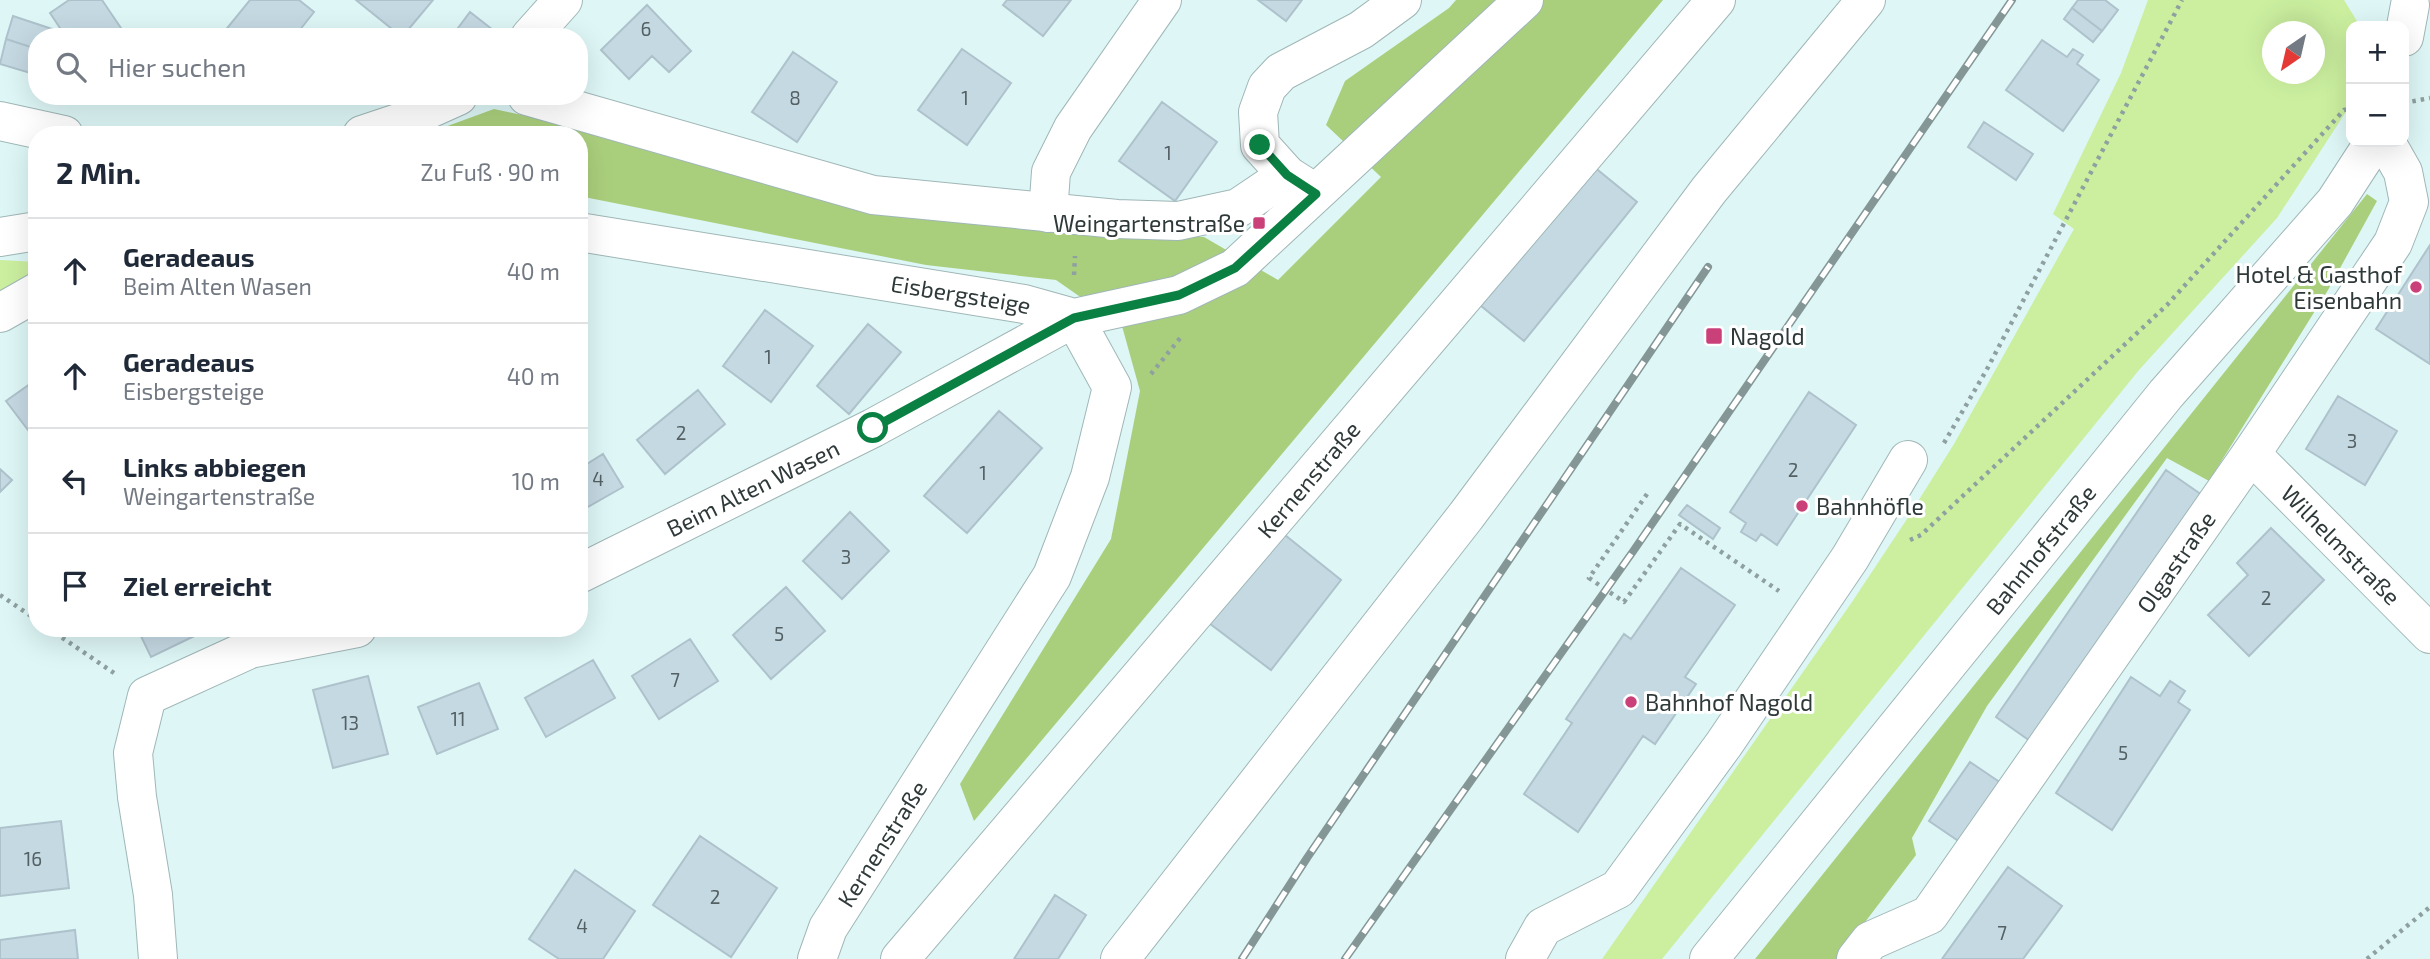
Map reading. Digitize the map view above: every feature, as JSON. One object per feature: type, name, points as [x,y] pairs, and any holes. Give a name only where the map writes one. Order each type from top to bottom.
[{"type":"street","points":[[538,28],[563,0]]},
{"type":"street","points":[[1061,214],[1051,172],[1073,128],[1162,0]]},
{"type":"street","points":[[1301,184],[1260,145],[1258,112],[1266,87],[1281,72],[1361,30],[1402,0]]},
{"type":"street","name":"Eisbergsteige","points":[[588,233],[1024,304],[1074,318],[1179,295],[1235,268],[1301,184],[1524,0]]},
{"type":"street","name":"Kernenstraße","points":[[900,959],[1716,0]]},
{"type":"street","points":[[1120,959],[1465,516],[1709,190],[1866,0]]},
{"type":"street","points":[[389,126],[437,105]]},
{"type":"street","name":"Eisbergsteige","points":[[558,105],[873,195],[1117,219],[1178,221],[1238,208],[1301,184]]},
{"type":"street","points":[[0,121],[28,127]]},
{"type":"street","name":"Bahnhofstraße","points":[[1709,959],[2166,394],[2335,202],[2371,147]]},
{"type":"street","name":"Olgastraße","points":[[1863,950],[1929,915],[2251,454],[2393,243],[2409,202],[2403,172],[2389,147]]},
{"type":"street","points":[[0,237],[28,232]]},
{"type":"street","points":[[0,313],[28,297]]},
{"type":"street","name":"Kernenstraße","points":[[817,959],[828,928],[1052,576],[1090,478],[1112,387],[1074,318]]},
{"type":"street","name":"Beim Alten Wasen","points":[[588,570],[873,428],[1074,318]]},
{"type":"street","points":[[1534,943],[1618,889],[1724,744],[1924,454]]},
{"type":"street","name":"Wilhelmstraße","points":[[2251,454],[2430,634]]},
{"type":"street","points":[[158,959],[153,895],[137,797],[133,753],[147,696],[250,649],[311,637]]},
{"type":"path","points":[[1924,454],[1986,371],[2182,0]]},
{"type":"path","points":[[2409,102],[2430,97]]},
{"type":"path","points":[[1909,540],[1921,535],[2167,305],[2346,110]]},
{"type":"path","points":[[1061,214],[1074,318]]},
{"type":"path","points":[[1647,494],[1589,578],[1624,603],[1680,524],[1693,528],[1771,586]]},
{"type":"path","points":[[0,595],[28,615]]},
{"type":"path","points":[[61,637],[147,696]]},
{"type":"path","points":[[2367,959],[2430,907]]},
{"type":"green space","points":[[1456,0],[1663,0],[974,821],[960,784],[1111,539],[1140,391],[1122,326],[1056,280],[926,265],[588,198],[588,130],[1052,232],[1204,237],[1278,280],[1381,177],[1326,125],[1345,81],[1449,8]]},
{"type":"green space","points":[[2148,0],[2344,0],[2357,21],[2346,21],[2346,112],[2277,218],[2139,370],[1662,959],[1602,959],[1852,602],[1954,444],[2074,229],[2053,214],[2121,73]]},
{"type":"green space","points":[[494,109],[571,126],[448,126]]},
{"type":"green space","points":[[2367,194],[2377,201],[2328,290],[2209,481],[2167,458],[1987,706],[1912,838],[1916,855],[1837,959],[1755,959]]},
{"type":"green space","points":[[0,260],[28,262],[28,275],[0,292]]},
{"type":"building","points":[[69,0],[102,0],[121,28],[60,28],[50,13]]},
{"type":"building","points":[[250,0],[299,0],[314,12],[301,28],[227,28]]},
{"type":"building","points":[[356,0],[433,0],[410,28],[391,28]]},
{"type":"building","points":[[1007,0],[1071,0],[1043,36],[1003,5]]},
{"type":"building","points":[[1258,0],[1302,0],[1286,21]]},
{"type":"building","points":[[2078,0],[2105,0],[2118,10],[2102,31],[2072,8]]},
{"type":"building","points":[[647,5],[691,51],[669,72],[652,56],[629,79],[601,50]]},
{"type":"building","points":[[2072,8],[2102,31],[2093,42],[2064,19]]},
{"type":"building","points":[[470,12],[490,28],[458,28]]},
{"type":"building","points":[[13,16],[49,28],[28,28],[28,46],[6,39]]},
{"type":"building","points":[[6,39],[28,46],[28,72],[0,64]]},
{"type":"building","points":[[2042,40],[2067,57],[2073,49],[2083,55],[2077,64],[2099,80],[2063,131],[2006,90]]},
{"type":"building","points":[[962,49],[1011,83],[967,145],[918,110]]},
{"type":"building","points":[[793,52],[837,82],[797,142],[752,112]]},
{"type":"building","points":[[1162,102],[1217,142],[1175,201],[1119,161]]},
{"type":"building","points":[[1984,122],[2033,154],[2016,180],[1968,147]]},
{"type":"building","points":[[1593,166],[1637,202],[1524,341],[1480,305]]},
{"type":"building","name":"Hotel & Gasthof Eisenbahn","points":[[2430,245],[2430,364],[2376,329]]},
{"type":"building","points":[[765,310],[813,346],[771,402],[723,366]]},
{"type":"building","points":[[868,324],[901,352],[849,414],[817,386]]},
{"type":"building","points":[[28,385],[28,430],[6,401]]},
{"type":"building","points":[[698,390],[725,424],[665,474],[637,440]]},
{"type":"building","points":[[1809,392],[1856,425],[1777,545],[1761,534],[1756,541],[1741,532],[1746,523],[1730,512]]},
{"type":"building","points":[[2338,396],[2397,431],[2365,485],[2306,449]]},
{"type":"building","points":[[999,411],[1042,448],[967,533],[924,496]]},
{"type":"building","points":[[603,454],[623,487],[588,507],[588,463]]},
{"type":"building","points":[[0,469],[12,480],[0,492]]},
{"type":"building","points":[[2166,470],[2202,495],[2033,743],[1996,717]]},
{"type":"building","points":[[1687,505],[1720,528],[1713,539],[1679,515]]},
{"type":"building","points":[[850,512],[889,551],[842,599],[803,561]]},
{"type":"building","points":[[2271,528],[2324,580],[2249,656],[2208,615],[2248,575],[2237,563]]},
{"type":"building","points":[[1280,531],[1341,580],[1271,670],[1209,623]]},
{"type":"building","name":"Bahnhof Nagold","points":[[1681,568],[1735,605],[1685,677],[1696,684],[1655,744],[1643,736],[1578,832],[1524,794],[1572,723],[1566,719],[1624,634],[1631,639]]},
{"type":"building","points":[[786,587],[825,631],[771,679],[733,635]]},
{"type":"building","points":[[141,637],[192,637],[151,657]]},
{"type":"building","points":[[690,639],[718,681],[659,719],[632,676]]},
{"type":"building","points":[[593,660],[615,698],[546,737],[525,698]]},
{"type":"building","points":[[368,676],[388,754],[333,768],[313,690]]},
{"type":"building","points":[[2131,677],[2160,696],[2170,681],[2185,691],[2178,702],[2190,710],[2112,830],[2056,793]]},
{"type":"building","points":[[479,683],[498,729],[437,754],[418,707]]},
{"type":"building","points":[[1970,762],[2001,783],[1960,842],[1929,821]]},
{"type":"building","points":[[61,821],[69,888],[0,896],[0,828]]},
{"type":"building","points":[[700,836],[777,888],[731,957],[653,905]]},
{"type":"building","points":[[2008,867],[2062,906],[2023,959],[1942,959]]},
{"type":"building","points":[[575,870],[635,911],[603,959],[559,959],[529,939]]},
{"type":"building","points":[[1055,895],[1086,915],[1058,959],[1014,959]]},
{"type":"building","points":[[75,930],[78,959],[0,959],[0,940]]},
{"type":"railway","points":[[1345,959],[1634,550],[2012,0]]},
{"type":"railway","points":[[1242,959],[1307,858],[1708,267]]},
{"type":"place","name":"Weingartenstraße","points":[[1259,223]]},
{"type":"place","name":"Hotel & Gasthof Eisenbahn","points":[[2416,287]]},
{"type":"place","name":"Nagold","points":[[1714,336]]},
{"type":"place","name":"Bahnhöfle","points":[[1802,506]]},
{"type":"place","name":"Bahnhof Nagold","points":[[1631,702]]},
{"type":"route","points":[[873,428],[1074,318],[1179,295],[1235,268],[1316,194],[1287,175],[1260,145]]}]
